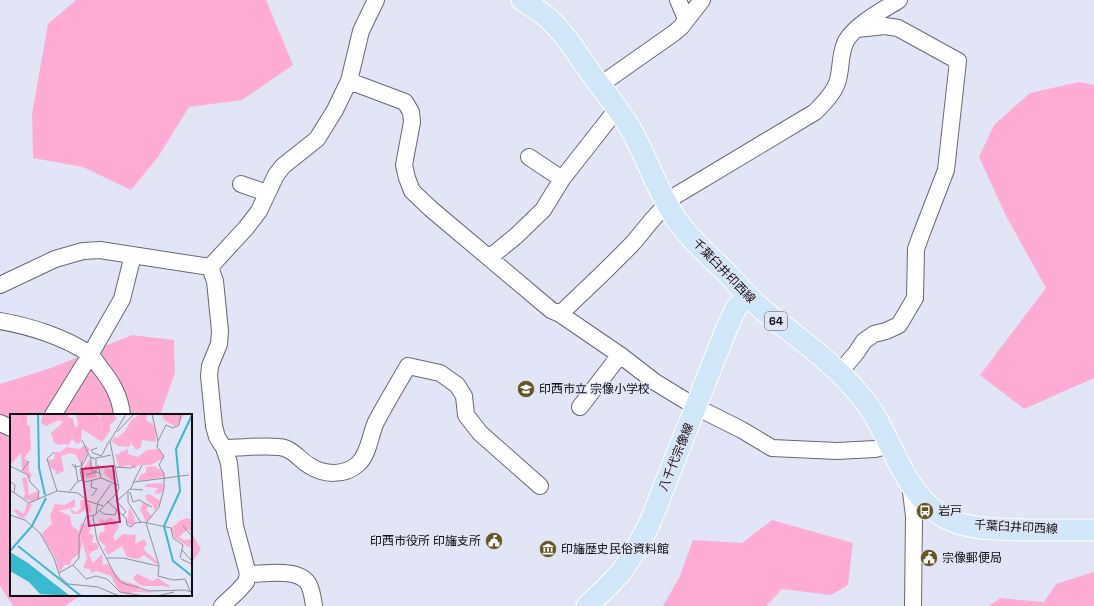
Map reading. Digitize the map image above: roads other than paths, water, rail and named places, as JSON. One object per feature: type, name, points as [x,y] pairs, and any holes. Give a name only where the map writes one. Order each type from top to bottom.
[{"type":"main road","name":"千葉臼井印西線","points":[[522,0],[553,22],[568,40],[617,109],[632,132],[666,204],[677,220],[699,247],[747,296],[766,313],[809,345],[840,372],[866,402],[880,422],[910,484],[937,512],[947,518],[974,527],[1002,529],[1094,530]]},
{"type":"main road","name":"八千代宗像線","points":[[587,606],[604,591],[622,571],[649,525],[736,308],[747,296]]},
{"type":"street","points":[[210,267],[246,228],[259,211],[276,175],[283,166],[317,139],[335,110],[349,81],[361,31],[376,0]]},
{"type":"street","points":[[678,0],[686,19]]},
{"type":"street","points":[[600,85],[674,33],[681,27],[702,0]]},
{"type":"street","points":[[560,314],[609,268],[666,204],[815,112],[832,94],[837,83],[841,52],[846,41],[857,29],[899,0]]},
{"type":"street","points":[[840,372],[864,341],[874,334],[886,331],[899,325],[915,298],[916,249],[946,170],[958,61],[898,28],[886,26],[857,29]]},
{"type":"street","points":[[349,81],[405,102],[411,112],[412,122],[404,165],[406,178],[412,191],[431,209],[551,310],[560,314],[620,354],[655,382],[696,407],[742,430],[772,448],[837,451],[875,449],[890,445]]},
{"type":"street","points":[[489,258],[516,236],[543,210],[562,179],[617,109]]},
{"type":"street","points":[[529,157],[562,179]]},
{"type":"street","points":[[241,184],[267,193]]},
{"type":"street","points":[[0,285],[55,259],[84,251],[100,250],[210,267]]},
{"type":"street","points":[[54,414],[122,299],[133,255]]},
{"type":"street","points":[[210,267],[215,281],[220,331],[219,344],[210,366],[209,376],[214,426],[217,437],[224,448],[229,463],[235,526],[248,574],[246,582],[222,606]]},
{"type":"street","points":[[0,321],[28,328],[69,342],[90,355],[111,380],[121,403],[122,414]]},
{"type":"street","points":[[580,407],[620,354]]},
{"type":"street","points":[[224,448],[280,447],[292,451],[309,466],[324,472],[342,473],[347,471],[358,464],[364,456],[375,423],[408,366],[440,373],[456,385],[464,396],[466,415],[480,432],[540,486]]},
{"type":"street","points":[[0,423],[10,428]]},
{"type":"street","points":[[910,484],[914,516],[913,606]]},
{"type":"street","points":[[248,574],[293,573],[302,577],[309,584],[314,606]]},
{"type":"place","name":"印西市立 宗像小学校","points":[[526,389]]},
{"type":"place","name":"岩戸","points":[[925,511]]},
{"type":"place","name":"印西市役所 印旛支所","points":[[494,541]]},
{"type":"place","name":"印旛歴史民俗資料館","points":[[548,549]]},
{"type":"place","name":"宗像郵便局","points":[[929,558]]}]
